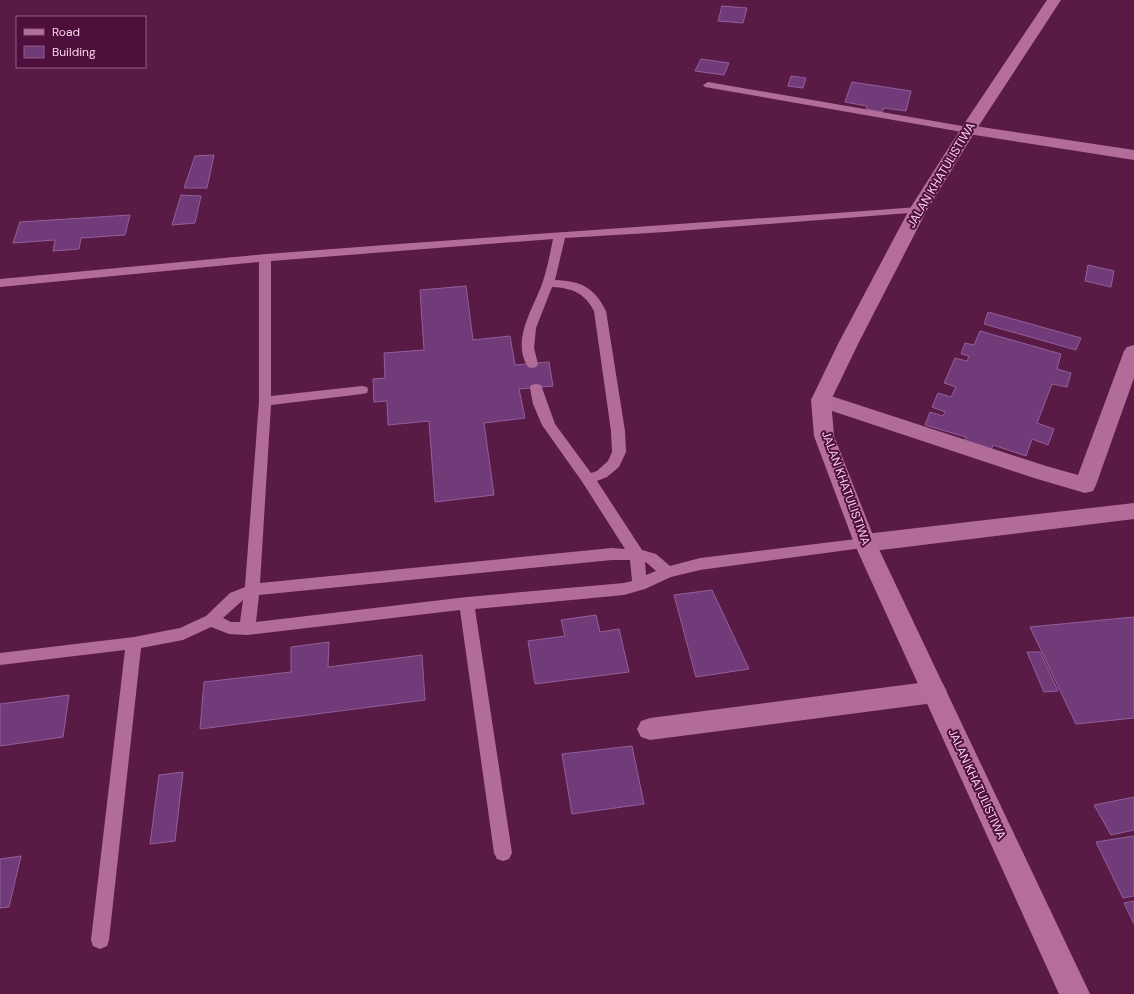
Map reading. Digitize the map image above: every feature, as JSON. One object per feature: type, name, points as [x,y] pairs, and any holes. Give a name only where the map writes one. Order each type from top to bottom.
[{"type":"street","name":"JALAN KHATULISTIWA","points":[[1054,0],[968,130],[918,210],[848,344],[821,400],[824,436],[865,543],[1075,994]]},
{"type":"street","points":[[968,130],[1134,155]]},
{"type":"street","points":[[1085,485],[1134,351]]},
{"type":"street","points":[[821,400],[1034,470],[1085,485],[1124,511]]},
{"type":"street","points":[[865,543],[1124,511]]},
{"type":"street","points":[[650,729],[934,692]]},
{"type":"lane","points":[[708,85],[968,130]]},
{"type":"lane","points":[[0,283],[265,258],[560,235],[665,229],[918,210]]},
{"type":"lane","points":[[532,364],[528,348],[530,328],[548,283],[560,235]]},
{"type":"lane","points":[[247,629],[252,590],[265,401],[265,258]]},
{"type":"lane","points":[[548,283],[576,286],[589,293],[596,300],[600,311],[618,431],[619,452],[614,464],[602,474],[588,479]]},
{"type":"lane","points":[[536,388],[540,404],[549,425],[588,479],[637,555],[640,585]]},
{"type":"lane","points":[[265,401],[362,390]]},
{"type":"lane","points":[[212,620],[228,628],[247,629],[467,603],[624,589],[640,585],[667,572],[700,564],[865,543]]},
{"type":"lane","points":[[0,659],[134,643],[183,634],[212,620],[235,597],[252,590],[604,555],[637,555],[650,558],[667,572]]},
{"type":"lane","points":[[467,603],[503,853]]},
{"type":"lane","points":[[100,940],[134,643]]},
{"type":"building","points":[[722,6],[747,8],[743,23],[718,21]]},
{"type":"building","points":[[701,59],[729,63],[724,75],[695,71]]},
{"type":"building","points":[[791,76],[806,78],[803,88],[788,86]]},
{"type":"building","points":[[852,82],[911,91],[906,111],[884,108],[882,112],[866,109],[867,106],[845,102]]},
{"type":"building","points":[[214,155],[207,188],[184,188],[195,156]]},
{"type":"building","points":[[181,195],[201,196],[195,223],[172,225]]},
{"type":"building","points":[[130,215],[125,235],[81,238],[79,249],[53,251],[55,240],[13,243],[20,222]]},
{"type":"building","points":[[1088,265],[1114,271],[1111,287],[1085,281]]},
{"type":"building","points":[[466,286],[473,340],[510,336],[515,365],[549,362],[553,386],[519,389],[525,418],[484,423],[494,495],[435,502],[429,421],[388,425],[387,401],[374,402],[373,379],[385,378],[384,353],[424,350],[420,290]]},
{"type":"building","points":[[988,312],[1081,338],[1076,350],[984,324]]},
{"type":"building","points":[[980,331],[1061,354],[1057,369],[1071,373],[1067,387],[1052,384],[1037,423],[1054,429],[1048,445],[1032,439],[1026,456],[993,445],[990,453],[963,444],[966,437],[925,425],[930,412],[943,416],[945,412],[932,407],[938,393],[951,397],[956,387],[944,383],[955,358],[967,361],[969,356],[961,354],[965,343],[974,345]]},
{"type":"building","points":[[712,590],[749,669],[696,677],[674,595]]},
{"type":"building","points":[[596,615],[600,632],[619,629],[629,672],[535,684],[528,641],[565,636],[561,620]]},
{"type":"building","points":[[1134,617],[1134,718],[1076,724],[1030,627]]},
{"type":"building","points":[[329,642],[328,667],[422,655],[425,700],[200,729],[204,682],[291,672],[291,647]]},
{"type":"building","points":[[1027,652],[1040,652],[1058,691],[1044,692]]},
{"type":"building","points":[[69,695],[63,737],[0,746],[0,704]]},
{"type":"building","points":[[632,746],[644,804],[572,814],[562,754]]},
{"type":"building","points":[[183,772],[175,841],[150,844],[159,775]]},
{"type":"building","points":[[1134,797],[1134,830],[1111,835],[1094,805]]},
{"type":"building","points":[[1134,836],[1134,896],[1123,898],[1096,842]]},
{"type":"building","points":[[21,856],[9,907],[0,908],[0,859]]},
{"type":"building","points":[[1134,901],[1134,924],[1124,903]]}]
